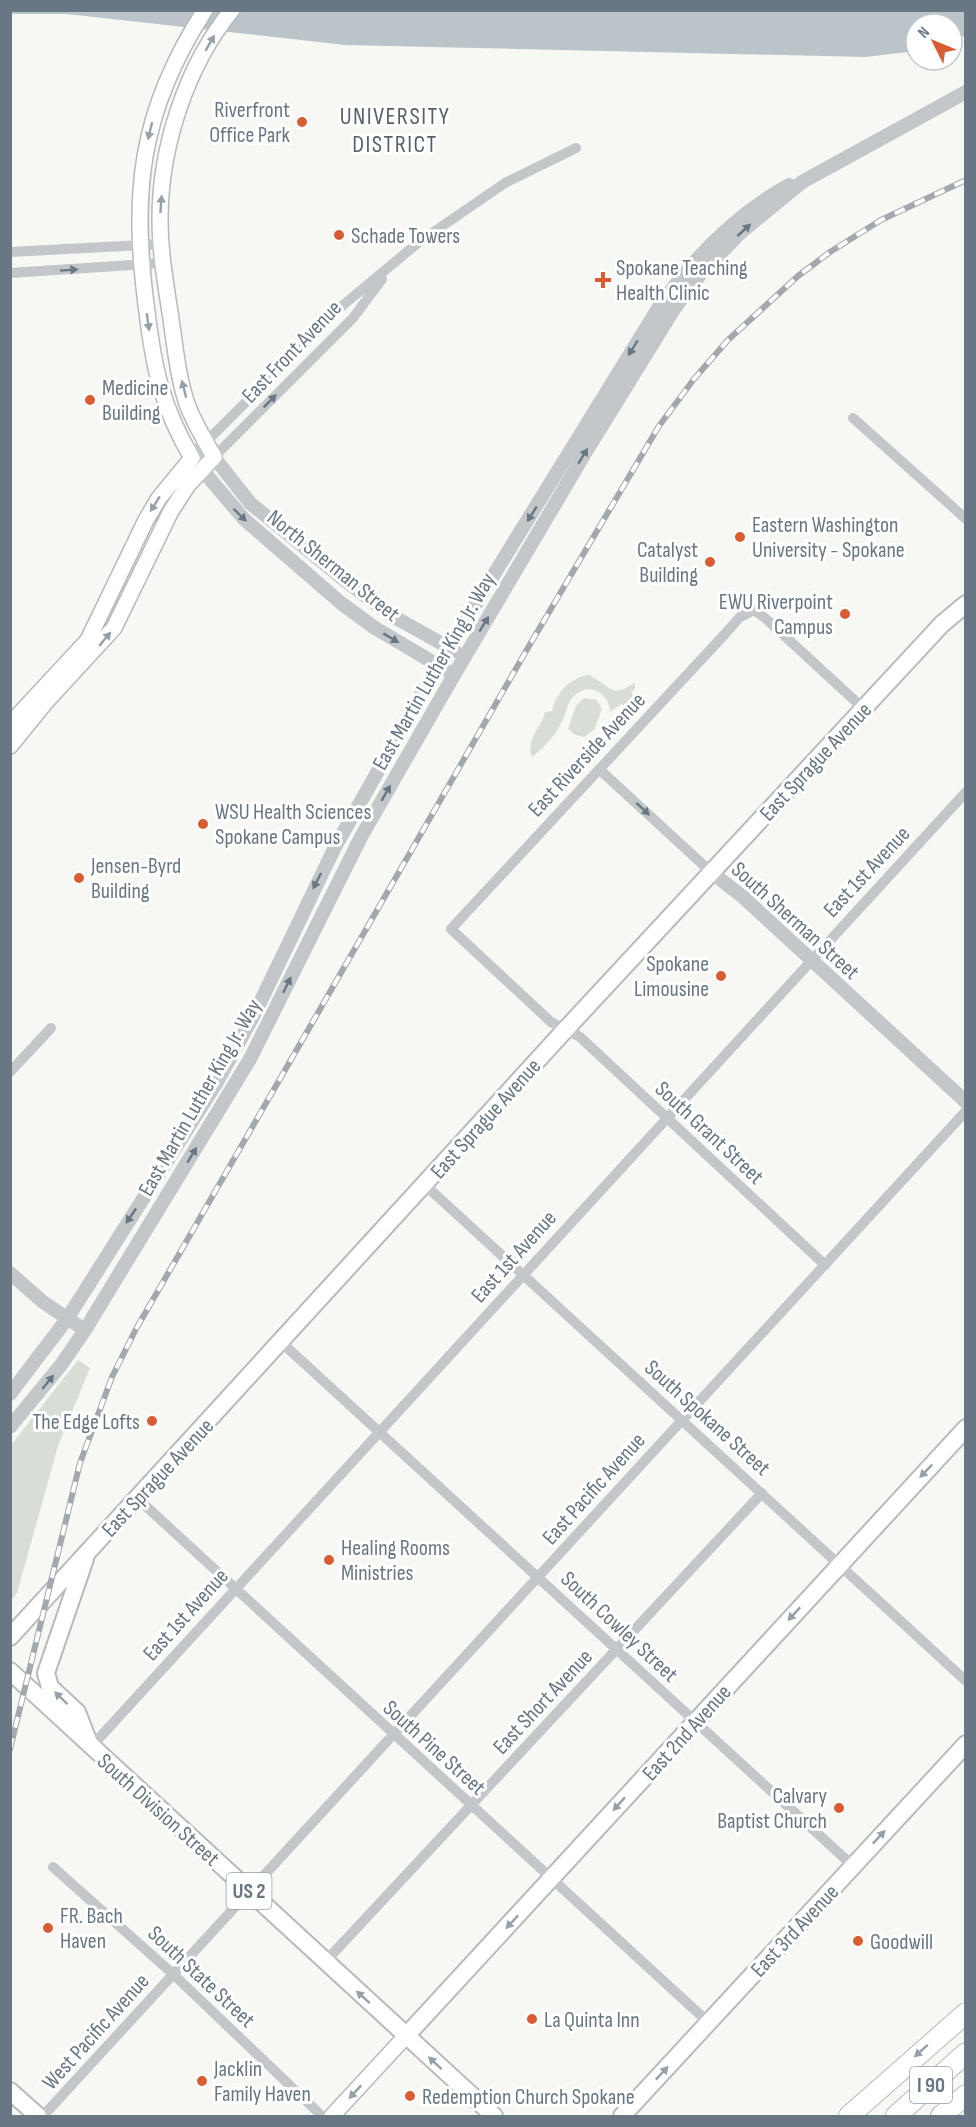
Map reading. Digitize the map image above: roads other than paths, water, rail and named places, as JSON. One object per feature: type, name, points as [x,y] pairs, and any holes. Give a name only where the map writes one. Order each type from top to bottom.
[{"type":"highway","points":[[849,2116],[966,2013]]},
{"type":"highway","name":"I 90","points":[[896,2116],[966,2052]]},
{"type":"highway","name":"I 90","points":[[941,2116],[966,2095]]},
{"type":"highway","points":[[957,2116],[966,2108]]},
{"type":"main road","points":[[10,724],[88,640],[146,520],[159,498],[192,458],[174,428],[158,383],[138,245],[141,180],[149,135],[169,76],[205,10]]},
{"type":"main road","points":[[10,746],[45,703],[114,628],[171,511],[214,457],[188,404],[181,378],[162,263],[160,209],[166,160],[174,126],[191,78],[208,45],[231,10]]},
{"type":"main road","name":"East Sprague Avenue","points":[[10,1637],[711,872],[942,624],[966,604]]},
{"type":"main road","name":"East 2nd Avenue","points":[[406,2037],[966,1428]]},
{"type":"main road","points":[[87,1553],[46,1673],[50,1687],[77,1712],[91,1747]]},
{"type":"main road","points":[[10,1617],[40,1604]]},
{"type":"main road","name":"South Division Street","points":[[10,1671],[494,2116]]},
{"type":"main road","name":"East 3rd Avenue","points":[[622,2116],[966,1744]]},
{"type":"main road","points":[[332,2116],[406,2037]]},
{"type":"main road","points":[[10,2091],[38,2116]]},
{"type":"street","name":"East Martin Luther King Jr. Way","points":[[10,1427],[61,1365],[85,1330],[250,1059],[361,837],[584,455],[674,309],[699,276],[740,233],[802,182],[966,92]]},
{"type":"street","name":"East Front Avenue","points":[[206,442],[342,306],[419,243],[481,198],[532,167],[576,148]]},
{"type":"street","name":"East Martin Luther King Jr. Way","points":[[10,1394],[67,1319],[217,1082],[256,1011],[334,848],[438,665],[669,292],[698,256],[732,223],[770,195],[792,183],[802,182]]},
{"type":"street","points":[[10,252],[161,244]]},
{"type":"street","points":[[10,273],[162,263]]},
{"type":"street","name":"East Front Avenue","points":[[214,457],[353,318],[391,267]]},
{"type":"street","points":[[853,418],[966,519]]},
{"type":"street","points":[[192,458],[206,442]]},
{"type":"street","name":"North Sherman Street","points":[[214,457],[240,493],[277,526],[370,600],[465,656]]},
{"type":"street","name":"North Sherman Street","points":[[192,458],[200,472],[244,519],[341,603],[375,628],[454,675]]},
{"type":"street","name":"East Riverside Avenue","points":[[450,929],[740,617],[754,610],[864,709]]},
{"type":"street","name":"South Sherman Street","points":[[600,770],[711,872],[743,897],[966,1102]]},
{"type":"street","name":"East 1st Avenue","points":[[91,1747],[667,1117],[963,800]]},
{"type":"street","name":"South Grant Street","points":[[450,929],[552,1022],[580,1037],[825,1265]]},
{"type":"street","points":[[10,1072],[51,1028]]},
{"type":"street","name":"East Pacific Avenue","points":[[248,1891],[539,1578],[681,1419],[966,1111]]},
{"type":"street","name":"South Spokane Street","points":[[424,1184],[966,1680]]},
{"type":"street","points":[[10,1273],[43,1302],[85,1330]]},
{"type":"street","name":"South Cowley Street","points":[[281,1342],[852,1866]]},
{"type":"street","name":"East Short Avenue","points":[[325,1962],[762,1493]]},
{"type":"street","name":"South Pine Street","points":[[137,1498],[708,2022]]},
{"type":"street","name":"South State Street","points":[[53,1867],[173,1974],[322,2116]]},
{"type":"street","name":"West Pacific Avenue","points":[[43,2116],[248,1891]]},
{"type":"railway","points":[[10,1749],[80,1463],[112,1377],[136,1329],[529,646],[659,426],[694,379],[728,340],[798,276],[830,252],[881,220],[966,180]]},
{"type":"place","name":"Riverfront Office Park","points":[[302,122]]},
{"type":"place","name":"Schade Towers","points":[[339,235]]},
{"type":"place","name":"Spokane Teaching Health Clinic","points":[[603,280]]},
{"type":"place","name":"Medicine Building","points":[[90,400]]},
{"type":"place","name":"Eastern Washington University - Spokane","points":[[740,537]]},
{"type":"place","name":"Catalyst Building","points":[[710,562]]},
{"type":"place","name":"EWU Riverpoint Campus","points":[[845,614]]},
{"type":"place","name":"WSU Health Sciences Spokane Campus","points":[[203,824]]},
{"type":"place","name":"Jensen-Byrd Building","points":[[79,878]]},
{"type":"place","name":"Spokane Limousine","points":[[721,976]]},
{"type":"place","name":"The Edge Lofts","points":[[152,1421]]},
{"type":"place","name":"Healing Rooms Ministries","points":[[329,1560]]},
{"type":"place","name":"Calvary Baptist Church","points":[[839,1808]]},
{"type":"place","name":"FR. Bach Haven","points":[[48,1928]]},
{"type":"place","name":"Goodwill","points":[[858,1941]]},
{"type":"place","name":"La Quinta Inn","points":[[532,2019]]},
{"type":"place","name":"Jacklin Family Haven","points":[[202,2081]]},
{"type":"place","name":"Redemption Church Spokane","points":[[410,2096]]},
{"type":"district","name":"UNIVERSITY DISTRICT","points":[[395,130]]}]
